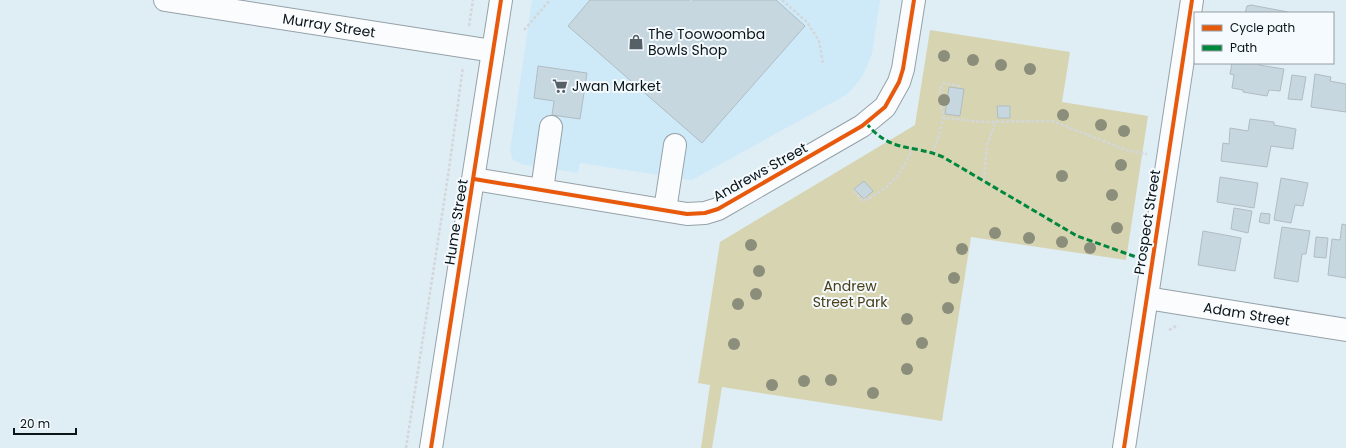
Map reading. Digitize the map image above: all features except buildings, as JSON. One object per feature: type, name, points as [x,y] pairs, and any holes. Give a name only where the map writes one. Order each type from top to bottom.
[{"type":"street","name":"Murray Street","points":[[165,0],[493,52]]},
{"type":"street","name":"Hume Street","points":[[431,448],[501,0]]},
{"type":"street","name":"Andrews Street","points":[[474,179],[696,214],[724,207],[875,117],[885,106],[899,82],[903,69],[914,0]]},
{"type":"street","name":"Prospect Street","points":[[1124,448],[1192,0]]},
{"type":"street","points":[[542,190],[551,127]]},
{"type":"street","points":[[665,210],[675,145]]},
{"type":"street","name":"Adam Street","points":[[1147,298],[1346,330]]},
{"type":"path","points":[[406,448],[448,176],[473,0]]},
{"type":"path","points":[[524,30],[550,0]]},
{"type":"path","points":[[782,0],[807,22],[819,41],[824,64]]},
{"type":"path","points":[[933,153],[944,118],[940,100],[942,86],[944,84],[960,86]]},
{"type":"path","points":[[944,118],[969,121],[1052,121],[1129,151],[1168,157]]},
{"type":"path","points":[[984,180],[987,145],[996,121]]},
{"type":"path","points":[[854,191],[862,201],[883,190],[900,173],[912,149]]},
{"type":"shaded area","points":[[532,0],[880,0],[872,54],[863,75],[846,95],[692,180],[580,163],[578,173],[521,164],[513,160],[510,151]]},
{"type":"green space","name":"Andrew Street Park","points":[[930,30],[1070,52],[1062,102],[1148,116],[1126,260],[971,237],[942,421],[722,387],[712,448],[701,448],[710,385],[698,383],[720,242],[915,125]]},
{"type":"marked path","points":[[866,123],[875,133],[893,144],[921,150],[943,157],[1077,236],[1139,258]]},
{"type":"cycle path","points":[[431,448],[501,0]]},
{"type":"cycle path","points":[[474,179],[687,214],[705,213],[718,209],[862,126],[885,107],[899,82],[903,69],[914,0]]},
{"type":"cycle path","points":[[1124,448],[1192,0]]},
{"type":"place","name":"The Toowoomba Bowls Shop","points":[[636,42]]},
{"type":"place","name":"Jwan Market","points":[[560,86]]}]
